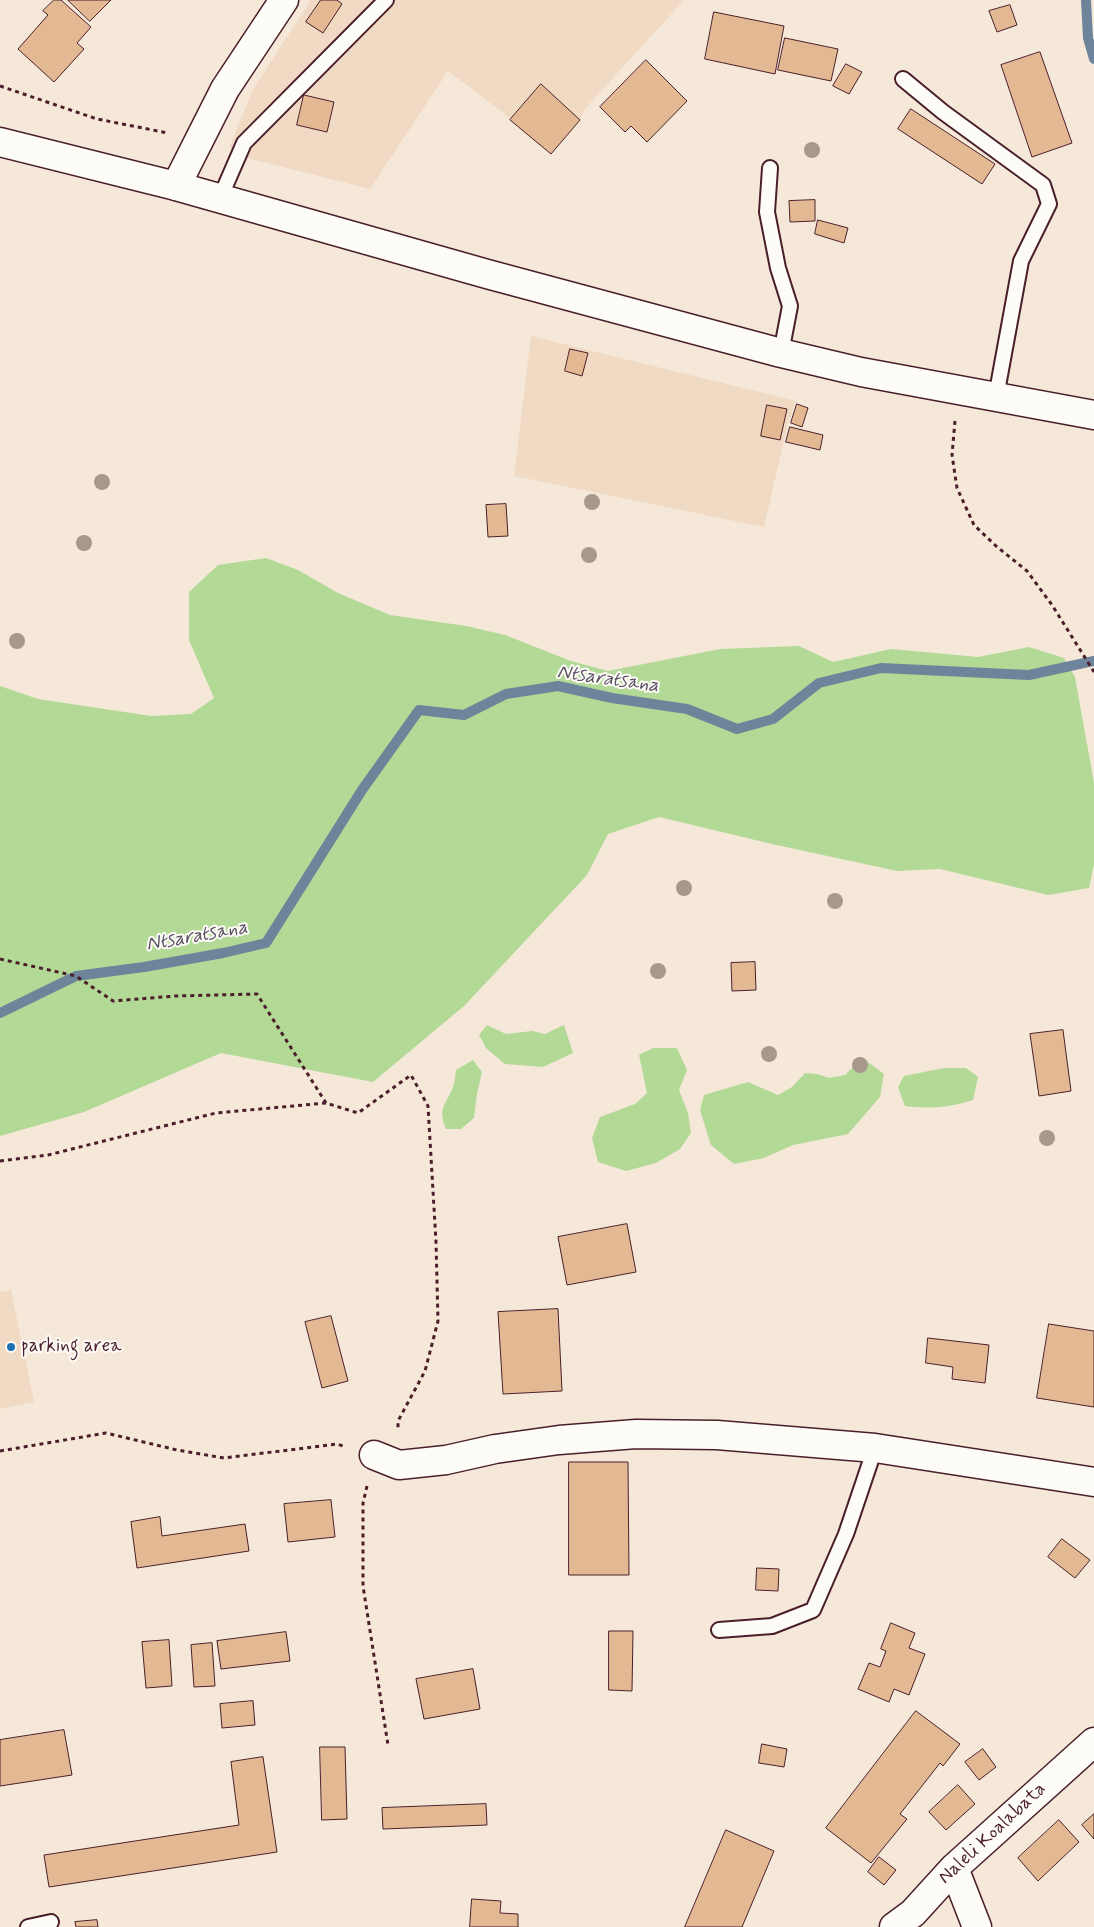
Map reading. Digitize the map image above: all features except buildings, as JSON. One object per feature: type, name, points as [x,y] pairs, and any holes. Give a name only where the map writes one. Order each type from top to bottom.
[{"type":"street","points":[[176,186],[225,89],[284,0]]},
{"type":"street","points":[[0,142],[176,186],[487,274],[780,353],[861,372],[1094,415]]},
{"type":"street","points":[[387,1460],[446,1460],[560,1440],[636,1434],[717,1435],[875,1448],[1094,1482]]},
{"type":"street","name":"Naleli Koalabata","points":[[894,1927],[913,1913],[954,1868],[1094,1742]]},
{"type":"street","points":[[954,1868],[977,1927]]},
{"type":"lane","points":[[220,198],[244,143],[386,0]]},
{"type":"lane","points":[[903,79],[943,112],[1043,184],[1049,204],[1021,261],[996,398]]},
{"type":"lane","points":[[770,168],[767,212],[778,268],[790,306],[780,353]]},
{"type":"lane","points":[[720,1630],[772,1626],[813,1610],[846,1534],[875,1448]]},
{"type":"lane","points":[[28,1927],[51,1922]]},
{"type":"path","points":[[0,86],[97,118],[166,133],[201,137]]},
{"type":"path","points":[[958,391],[952,455],[957,488],[974,525],[1027,571],[1052,605],[1094,672]]},
{"type":"path","points":[[0,959],[76,976],[113,1001],[175,996],[257,994],[326,1103]]},
{"type":"path","points":[[0,1161],[48,1155],[216,1113],[326,1103],[358,1113],[410,1075],[428,1106],[436,1242],[438,1321],[425,1372],[398,1420],[387,1460],[363,1503],[363,1586],[388,1745]]},
{"type":"path","points":[[0,1451],[106,1433],[177,1450],[224,1458],[337,1444],[387,1460]]},
{"type":"shaded area","points":[[311,0],[684,0],[584,110],[580,120],[551,154],[506,115],[448,71],[370,189],[243,157],[229,148],[253,89]]},
{"type":"shaded area","points":[[531,336],[796,401],[788,423],[764,527],[514,476]]},
{"type":"shaded area","name":"parking area","points":[[11,1290],[34,1402],[0,1409],[0,1292]]},
{"type":"green space","points":[[266,558],[298,570],[338,593],[390,615],[466,626],[505,635],[571,661],[608,671],[720,649],[799,646],[833,662],[891,649],[978,657],[1029,647],[1064,658],[1075,677],[1094,783],[1094,864],[1089,888],[1048,895],[940,869],[897,871],[659,817],[608,834],[587,875],[464,1006],[373,1082],[221,1053],[84,1112],[0,1136],[0,686],[38,699],[151,716],[191,714],[214,698],[189,640],[189,592],[218,565]]},
{"type":"green space","points":[[487,1025],[506,1034],[532,1031],[545,1034],[564,1025],[573,1053],[543,1067],[505,1064],[486,1048],[479,1035]]},
{"type":"green space","points":[[653,1048],[677,1048],[687,1070],[679,1090],[688,1113],[691,1133],[680,1149],[656,1163],[626,1171],[598,1162],[592,1138],[600,1117],[635,1104],[647,1093],[639,1055]]},
{"type":"green space","points":[[473,1060],[482,1072],[474,1118],[461,1129],[446,1129],[442,1111],[454,1085],[456,1070]]},
{"type":"green space","points":[[868,1062],[884,1074],[880,1097],[848,1134],[793,1145],[764,1158],[734,1164],[711,1145],[700,1110],[704,1095],[748,1082],[778,1095],[792,1087],[805,1073],[829,1078],[845,1075],[853,1067]]},
{"type":"green space","points":[[944,1068],[966,1068],[978,1077],[973,1100],[939,1107],[905,1106],[898,1087],[904,1076]]},
{"type":"waterway","points":[[1086,0],[1088,38],[1094,59]]},
{"type":"waterway","name":"Ntsaratsana","points":[[0,1013],[76,976],[144,967],[223,953],[266,943],[362,790],[419,710],[464,715],[506,694],[558,686],[612,698],[687,709],[737,729],[773,719],[819,683],[881,668],[1029,675],[1094,661]]},
{"type":"place","name":"parking area","points":[[11,1347]]}]
